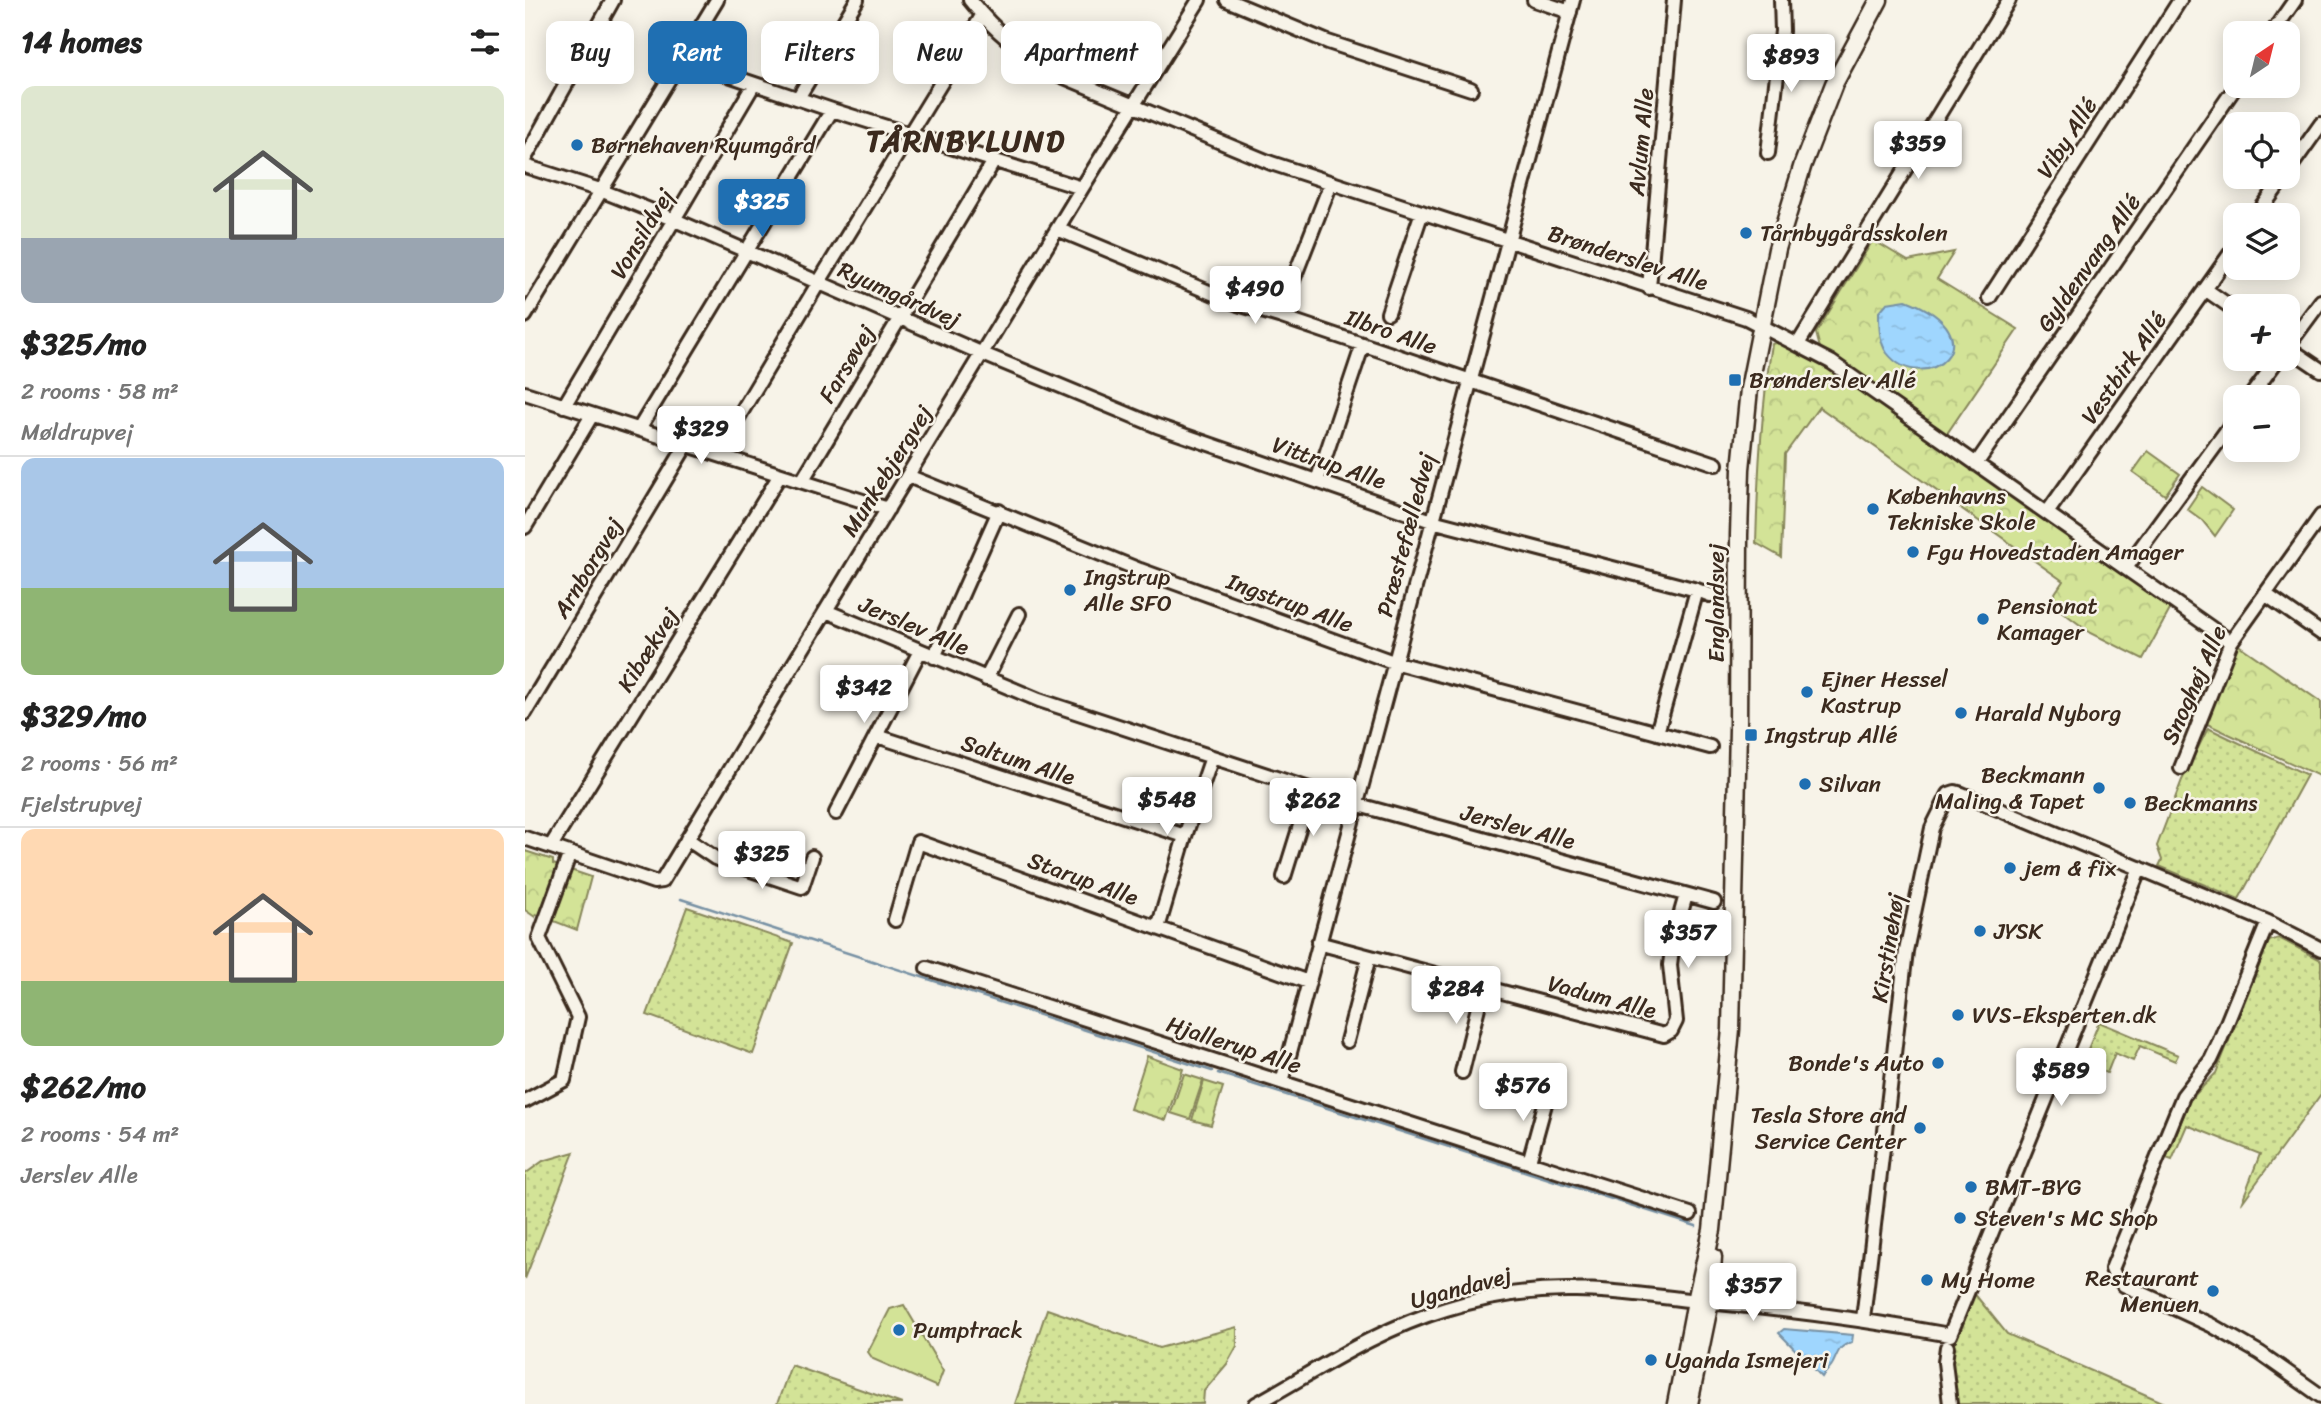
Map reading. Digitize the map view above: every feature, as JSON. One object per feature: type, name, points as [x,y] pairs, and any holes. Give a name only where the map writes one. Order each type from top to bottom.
[{"type":"main road","name":"Englandsvej","points":[[1689,1404],[1712,1230],[1731,1030],[1738,729],[1737,599],[1741,469],[1749,389],[1777,249],[1803,164],[1834,84],[1879,0]]},
{"type":"main road","name":"Englandsvej","points":[[1676,1404],[1703,1301]]},
{"type":"street","points":[[525,158],[613,0]]},
{"type":"street","points":[[704,21],[717,0]]},
{"type":"street","points":[[798,98],[857,0]]},
{"type":"street","name":"Brønderslev Alle","points":[[970,0],[1002,37],[1047,68],[1271,163],[1762,325],[1831,362],[2231,642]]},
{"type":"street","name":"Munkebjergvej","points":[[525,838],[654,882],[662,881],[1132,105],[1199,0]]},
{"type":"street","points":[[1227,0],[1328,42],[1471,89]]},
{"type":"street","points":[[1534,0],[1571,6]]},
{"type":"street","name":"Avlum Alle","points":[[1649,288],[1674,0]]},
{"type":"street","points":[[1768,153],[1782,31],[1781,0]]},
{"type":"street","points":[[1798,344],[2009,0]]},
{"type":"street","name":"Viby Allé","points":[[1989,298],[2180,0]]},
{"type":"street","points":[[2280,21],[2295,0]]},
{"type":"street","name":"Præstefælledvej","points":[[1282,1082],[1571,6]]},
{"type":"street","points":[[717,453],[982,16]]},
{"type":"street","points":[[747,82],[1082,188]]},
{"type":"street","points":[[525,316],[666,84]]},
{"type":"street","name":"Vonsildvej","points":[[564,406],[754,84]]},
{"type":"street","name":"Gyldenvang Allé","points":[[1976,464],[2228,98]]},
{"type":"street","points":[[639,429],[832,110]]},
{"type":"street","points":[[2300,154],[2321,124]]},
{"type":"street","name":"Farsøvej","points":[[802,481],[995,161]]},
{"type":"street","name":"Ryumgårdvej","points":[[525,166],[600,190],[675,220],[983,354]]},
{"type":"street","points":[[1279,316],[1331,183]]},
{"type":"street","points":[[1388,313],[1422,212]]},
{"type":"street","name":"Ilbro Alle","points":[[1057,229],[1238,304],[1716,464]]},
{"type":"street","name":"Vestbirk Allé","points":[[2047,513],[2223,264]]},
{"type":"street","points":[[2205,289],[2223,302]]},
{"type":"street","points":[[2300,329],[2321,301]]},
{"type":"street","points":[[1317,481],[1363,345]]},
{"type":"street","name":"Vittrup Alle","points":[[983,354],[1157,426],[1431,521],[1710,595]]},
{"type":"street","points":[[2300,356],[2321,370]]},
{"type":"street","points":[[525,393],[888,509]]},
{"type":"street","points":[[525,527],[592,415]]},
{"type":"street","points":[[2126,568],[2223,435]]},
{"type":"street","name":"Arnborgvej","points":[[525,713],[687,444]]},
{"type":"street","name":"Kibækvej","points":[[551,846],[780,475]]},
{"type":"street","name":"Ingstrup Alle","points":[[908,476],[1140,570],[1393,662],[1710,747]]},
{"type":"street","points":[[934,657],[999,511]]},
{"type":"street","name":"Snoghøj Alle","points":[[2181,768],[2231,642],[2321,516]]},
{"type":"street","points":[[1657,733],[1697,590]]},
{"type":"street","points":[[2265,594],[2321,633]]},
{"type":"street","name":"Jerslev Alle","points":[[826,611],[1039,700],[1311,790],[1714,902]]},
{"type":"street","name":"Jerslev Alle","points":[[986,679],[1019,614]]},
{"type":"street","points":[[836,813],[920,651]]},
{"type":"street","name":"Saltum Alle","points":[[877,736],[1185,836]]},
{"type":"street","points":[[1157,928],[1212,757]]},
{"type":"street","points":[[1284,877],[1311,790]]},
{"type":"street","name":"Kirstinehøj","points":[[1863,1319],[1906,951],[1932,828],[1946,797],[1954,792],[1962,794],[2268,922],[2321,949]]},
{"type":"street","points":[[687,839],[715,858],[802,887],[812,858]]},
{"type":"street","name":"Starup Alle","points":[[895,919],[918,842],[1308,982]]},
{"type":"street","points":[[525,1101],[564,1080],[578,1017],[539,938],[571,853]]},
{"type":"street","points":[[1950,1404],[1945,1362],[1949,1341],[2140,869]]},
{"type":"street","name":"Vadum Alle","points":[[1318,943],[1664,1035],[1671,1031],[1676,1021],[1670,965],[1673,941],[1686,895]]},
{"type":"street","points":[[2268,922],[2211,1060],[2183,1096],[2112,1269],[2119,1282],[2211,1325],[2260,1353],[2321,1396]]},
{"type":"street","points":[[525,943],[533,937],[539,938]]},
{"type":"street","points":[[1347,1041],[1369,957]]},
{"type":"street","name":"Hjallerup Alle","points":[[927,968],[1690,1214]]},
{"type":"street","points":[[1461,1072],[1483,987]]},
{"type":"street","points":[[1529,1162],[1548,1093]]},
{"type":"street","name":"Ugandavej","points":[[1256,1404],[1379,1336],[1443,1309],[1477,1300],[1511,1294],[1577,1290],[1703,1301]]},
{"type":"street","points":[[1703,1301],[1863,1319],[1949,1341]]},
{"type":"green space","points":[[1873,240],[1908,261],[1954,252],[1937,279],[2018,329],[1946,435],[1820,348],[1816,333]]},
{"type":"green space","points":[[1780,341],[1797,348],[2172,606],[2143,659],[2091,633],[2049,602],[2063,581],[1819,407],[1785,454],[1781,557],[1756,543],[1765,394],[1772,344]]},
{"type":"green space","points":[[2148,451],[2180,474],[2165,495],[2133,472]]},
{"type":"green space","points":[[2202,487],[2233,510],[2215,536],[2202,520],[2187,509]]},
{"type":"green space","points":[[2237,644],[2321,702],[2321,777],[2205,723]]},
{"type":"green space","points":[[2208,728],[2307,775],[2239,899],[2159,866],[2162,860],[2157,846],[2182,780]]},
{"type":"green space","points":[[525,851],[591,877],[577,930],[536,914],[535,917],[525,910]]},
{"type":"green space","points":[[687,907],[793,943],[753,1054],[647,1015]]},
{"type":"green space","points":[[2279,938],[2321,960],[2321,1094],[2241,1204],[2260,1154],[2187,1125],[2172,1160],[2166,1158],[2190,1100],[2216,1073],[2269,941]]},
{"type":"green space","points":[[2099,1022],[2178,1055],[2175,1061],[2140,1046],[2133,1061],[2115,1053],[2107,1073],[2082,1064]]},
{"type":"green space","points":[[1147,1056],[1183,1069],[1166,1120],[1130,1109]]},
{"type":"green space","points":[[1184,1074],[1203,1080],[1190,1119],[1171,1113]]},
{"type":"green space","points":[[1204,1081],[1223,1087],[1211,1125],[1192,1120]]},
{"type":"green space","points":[[574,1152],[525,1279],[525,1174],[543,1161]]},
{"type":"green space","points":[[1973,1292],[2007,1334],[2167,1404],[1954,1404],[1950,1353]]},
{"type":"green space","name":"Pumptrack","points":[[904,1305],[943,1371],[937,1387],[873,1359],[868,1352],[890,1309]]},
{"type":"green space","points":[[1047,1309],[1159,1348],[1237,1327],[1237,1346],[1227,1364],[1204,1391],[1203,1404],[1015,1404]]},
{"type":"green space","points":[[791,1365],[902,1404],[777,1404]]},
{"type":"water","points":[[1906,300],[1934,315],[1949,330],[1952,345],[1946,358],[1935,367],[1919,370],[1902,366],[1884,349],[1879,312],[1887,303]]},
{"type":"water","points":[[1784,1329],[1853,1335],[1852,1342],[1840,1350],[1822,1377],[1779,1333]]},
{"type":"waterway","points":[[681,899],[1212,1071]]},
{"type":"waterway","points":[[1218,1073],[1696,1226]]},
{"type":"place","name":"Børnehaven Ryumgård","points":[[577,145]]},
{"type":"place","name":"Tårnbygårdsskolen","points":[[1746,233]]},
{"type":"place","name":"Brønderslev Allé","points":[[1735,380]]},
{"type":"place","name":"Københavns Tekniske Skole","points":[[1873,509]]},
{"type":"place","name":"Fgu Hovedstaden Amager","points":[[1913,552]]},
{"type":"place","name":"Ingstrup Alle SFO","points":[[1070,590]]},
{"type":"place","name":"Pensionat Kamager","points":[[1983,619]]},
{"type":"place","name":"Ejner Hessel Kastrup","points":[[1807,692]]},
{"type":"place","name":"Harald Nyborg","points":[[1961,713]]},
{"type":"place","name":"Ingstrup Allé","points":[[1751,735]]},
{"type":"place","name":"Silvan","points":[[1805,784]]},
{"type":"place","name":"Beckmann Maling & Tapet","points":[[2099,788]]},
{"type":"place","name":"Beckmanns","points":[[2130,803]]},
{"type":"place","name":"jem & fix","points":[[2010,868]]},
{"type":"place","name":"JYSK","points":[[1980,931]]},
{"type":"place","name":"VVS-Eksperten.dk","points":[[1958,1015]]},
{"type":"place","name":"Bonde's Auto","points":[[1938,1063]]},
{"type":"place","name":"Tesla Store and Service Center","points":[[1920,1128]]},
{"type":"place","name":"BMT-BYG","points":[[1971,1187]]},
{"type":"place","name":"Steven's MC Shop","points":[[1960,1218]]},
{"type":"place","name":"My Home","points":[[1927,1280]]},
{"type":"place","name":"Restaurant Menuen","points":[[2213,1291]]},
{"type":"place","name":"Pumptrack","points":[[899,1330]]},
{"type":"place","name":"Uganda Ismejeri","points":[[1651,1360]]},
{"type":"district","name":"TÅRNBYLUND","points":[[966,141]]}]
